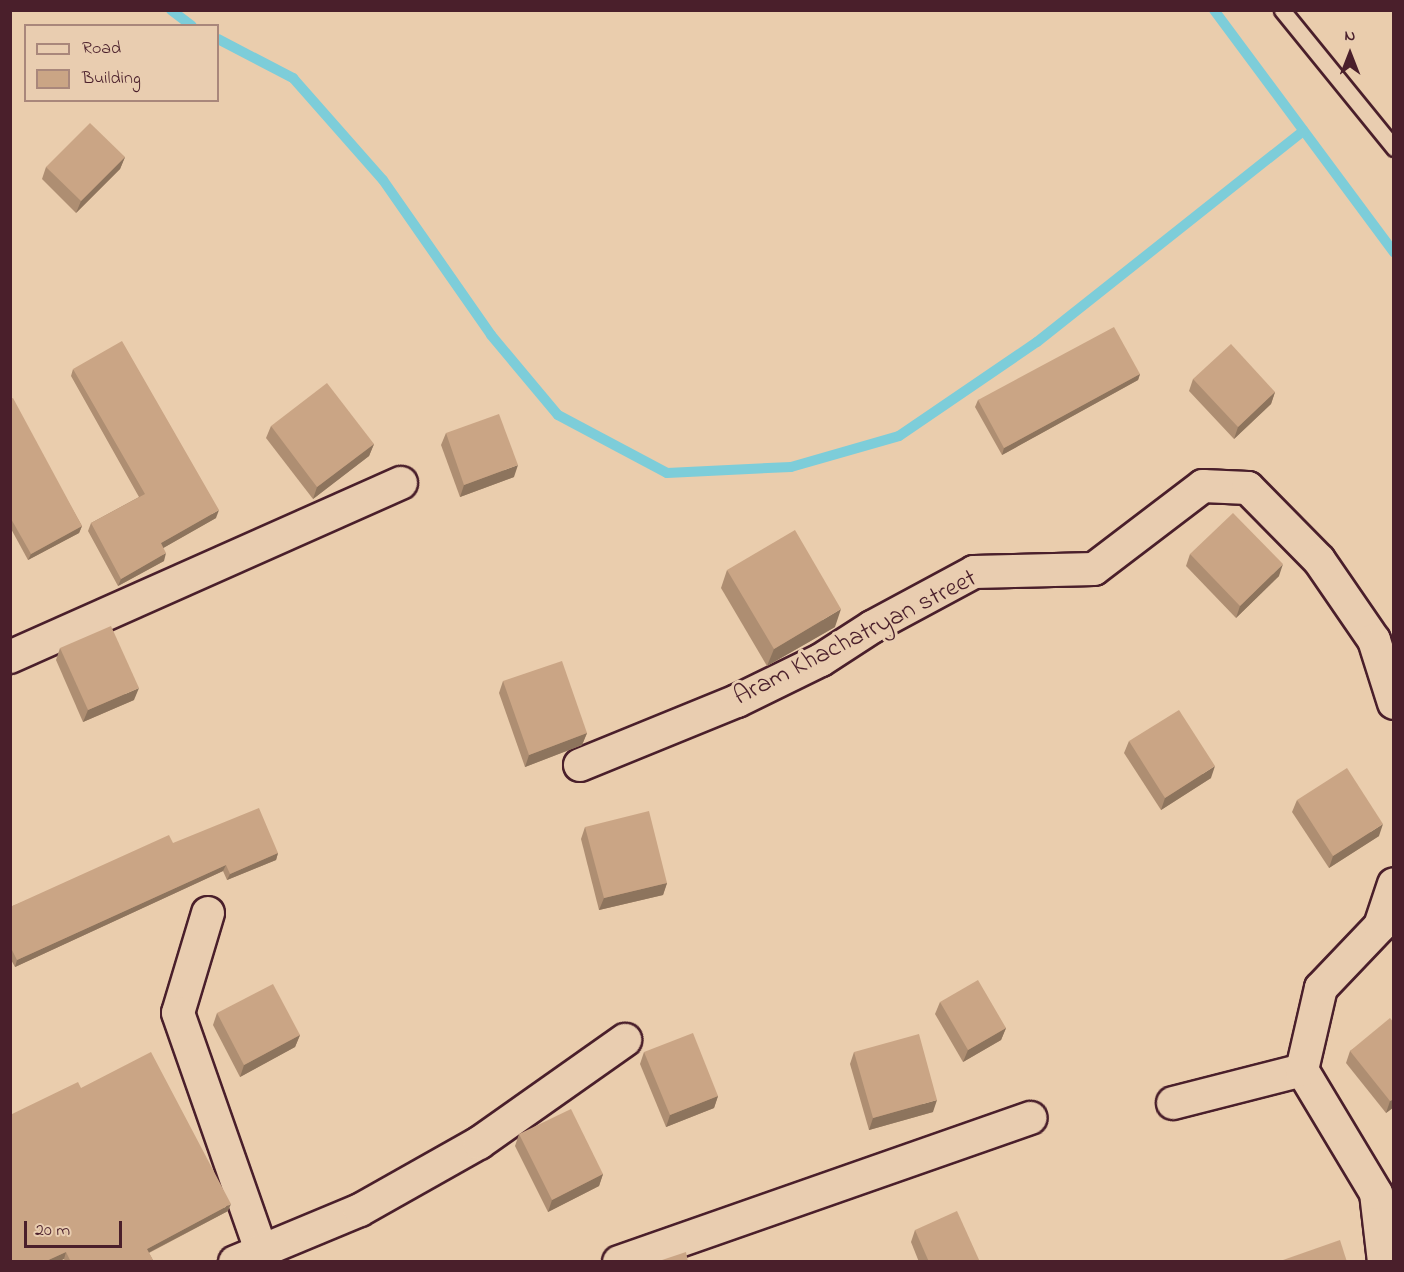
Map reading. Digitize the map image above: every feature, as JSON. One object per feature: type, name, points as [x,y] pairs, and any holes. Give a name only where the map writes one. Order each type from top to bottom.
[{"type":"street","points":[[10,657],[401,483]]},
{"type":"street","name":"Aram Khachatryan street","points":[[580,765],[737,701],[821,660],[872,627],[974,572],[1094,568],[1203,486],[1248,488],[1319,560],[1374,640],[1394,703]]},
{"type":"street","points":[[1384,1262],[1376,1193],[1302,1070],[1321,988],[1380,926],[1394,884]]},
{"type":"street","points":[[208,913],[178,1013],[248,1256],[360,1210],[479,1143],[625,1040]]},
{"type":"street","points":[[1173,1103],[1302,1070]]},
{"type":"street","points":[[619,1262],[1031,1118]]},
{"type":"lane","points":[[1282,10],[1394,148]]},
{"type":"building","points":[[90,123],[125,157],[81,201],[46,167]]},
{"type":"building","points":[[1114,327],[1140,374],[1004,448],[978,400]]},
{"type":"building","points":[[122,341],[219,510],[161,543],[166,553],[121,579],[91,523],[145,494],[73,369]]},
{"type":"building","points":[[1231,344],[1275,392],[1238,427],[1193,379]]},
{"type":"building","points":[[327,383],[374,444],[317,487],[271,426]]},
{"type":"building","points":[[13,398],[82,526],[31,554],[10,517],[10,399]]},
{"type":"building","points":[[499,414],[518,465],[464,485],[446,433]]},
{"type":"building","points":[[1233,513],[1283,564],[1240,606],[1190,554]]},
{"type":"building","points":[[795,530],[841,609],[774,649],[727,570]]},
{"type":"building","points":[[111,626],[139,688],[88,710],[60,648]]},
{"type":"building","points":[[562,661],[587,733],[529,755],[503,681]]},
{"type":"building","points":[[1179,710],[1215,766],[1165,798],[1129,741]]},
{"type":"building","points":[[1347,768],[1383,824],[1333,856],[1297,800]]},
{"type":"building","points":[[259,808],[278,853],[230,874],[226,865],[17,960],[10,950],[10,907],[169,835],[173,843]]},
{"type":"building","points":[[649,811],[667,883],[604,898],[585,827]]},
{"type":"building","points":[[978,980],[1006,1028],[968,1050],[940,1002]]},
{"type":"building","points":[[273,984],[300,1035],[244,1065],[217,1013]]},
{"type":"building","points":[[1390,1018],[1394,1023],[1394,1099],[1390,1101],[1350,1051]]},
{"type":"building","points":[[693,1033],[718,1096],[670,1115],[644,1052]]},
{"type":"building","points":[[919,1034],[937,1100],[873,1118],[854,1052]]},
{"type":"building","points":[[151,1052],[231,1204],[147,1249],[154,1262],[71,1262],[66,1252],[44,1262],[10,1262],[10,1115],[78,1082],[81,1088]]},
{"type":"building","points":[[571,1109],[603,1174],[552,1200],[519,1134]]},
{"type":"building","points":[[957,1211],[980,1262],[929,1262],[915,1230]]},
{"type":"building","points":[[1340,1240],[1347,1262],[1283,1262],[1283,1260]]},
{"type":"building","points":[[686,1252],[688,1262],[656,1262]]},
{"type":"waterway","points":[[171,10],[189,24]]},
{"type":"waterway","points":[[1214,10],[1394,252]]},
{"type":"waterway","points":[[219,40],[293,78],[383,180],[491,335],[558,415],[667,473],[791,467],[899,436],[1037,342],[1303,131]]}]
